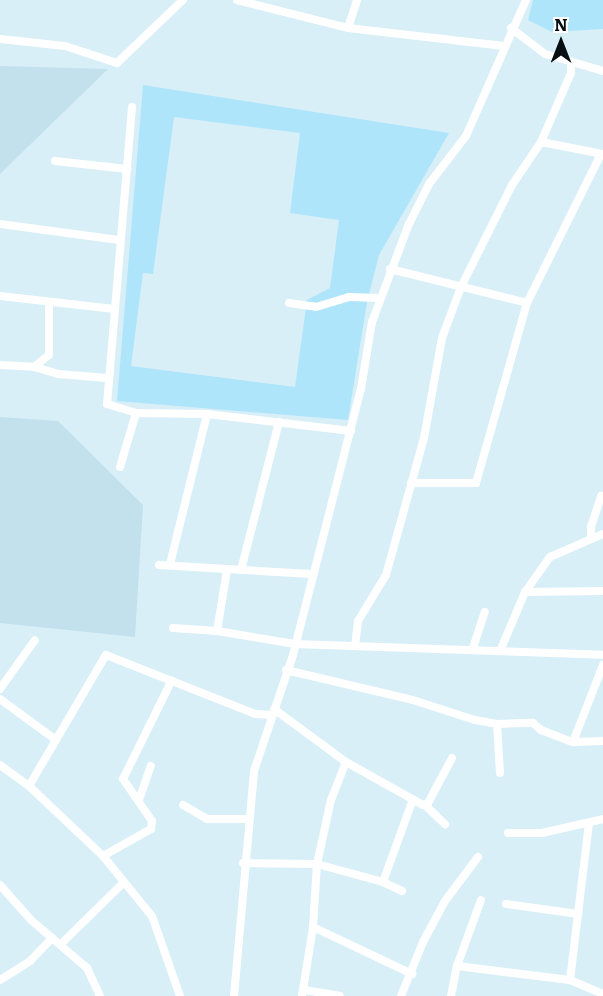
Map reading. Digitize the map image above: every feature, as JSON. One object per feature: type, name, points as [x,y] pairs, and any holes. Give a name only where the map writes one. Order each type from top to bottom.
[{"type":"street","points":[[0,39],[65,46],[117,63],[183,0]]},
{"type":"street","points":[[237,0],[273,4],[348,28],[504,46]]},
{"type":"street","points":[[348,28],[357,0]]},
{"type":"street","points":[[234,996],[243,863],[254,771],[295,644],[351,430],[379,298],[429,184],[466,136],[512,25],[526,0]]},
{"type":"street","points":[[512,25],[545,54],[603,71]]},
{"type":"street","points":[[355,646],[358,621],[386,575],[411,483],[442,338],[461,287],[512,184],[541,142],[571,73],[571,62]]},
{"type":"street","points":[[132,107],[106,404],[136,413],[207,414],[351,430]]},
{"type":"street","points":[[411,483],[476,483],[527,303],[602,154],[541,142]]},
{"type":"street","points":[[55,161],[128,169]]},
{"type":"street","points":[[0,224],[119,240]]},
{"type":"street","points":[[390,269],[527,303]]},
{"type":"street","points":[[0,296],[49,303],[63,301],[114,309]]},
{"type":"street","points":[[289,303],[316,307],[349,297],[379,298]]},
{"type":"street","points":[[34,367],[49,355],[49,303]]},
{"type":"street","points":[[0,365],[34,367],[58,374],[107,378]]},
{"type":"street","points":[[120,467],[136,413]]},
{"type":"street","points":[[170,564],[207,414]]},
{"type":"street","points":[[241,570],[279,422]]},
{"type":"street","points":[[591,538],[601,496]]},
{"type":"street","points":[[500,651],[525,592],[550,557],[603,534]]},
{"type":"street","points":[[159,565],[312,574]]},
{"type":"street","points":[[218,631],[228,570]]},
{"type":"street","points":[[525,592],[603,591]]},
{"type":"street","points":[[473,648],[484,612]]},
{"type":"street","points":[[173,628],[218,631],[295,644],[473,648],[603,655]]},
{"type":"street","points":[[0,689],[35,640]]},
{"type":"street","points":[[29,786],[106,655],[255,714],[273,712],[346,762],[425,805],[445,824]]},
{"type":"street","points":[[573,742],[603,665]]},
{"type":"street","points":[[286,670],[497,724],[533,723],[541,730],[573,742],[603,741]]},
{"type":"street","points":[[103,856],[151,828],[152,821],[139,800],[125,784],[124,775],[172,680]]},
{"type":"street","points":[[0,699],[56,740]]},
{"type":"street","points":[[497,724],[500,773]]},
{"type":"street","points":[[425,805],[452,758]]},
{"type":"street","points":[[340,996],[303,993],[313,927],[317,864],[331,800],[346,762]]},
{"type":"street","points":[[0,765],[29,786],[103,856],[124,882],[159,927],[180,996]]},
{"type":"street","points":[[139,800],[151,766]]},
{"type":"street","points":[[383,882],[413,799]]},
{"type":"street","points":[[183,805],[207,819],[247,819]]},
{"type":"street","points":[[508,833],[542,833],[603,819]]},
{"type":"street","points":[[570,980],[589,824]]},
{"type":"street","points":[[401,996],[412,974],[423,942],[445,901],[478,857]]},
{"type":"street","points":[[243,863],[317,864],[383,882],[402,891]]},
{"type":"street","points":[[61,944],[124,882]]},
{"type":"street","points":[[1,888],[52,938],[87,968],[98,995]]},
{"type":"street","points":[[451,996],[457,966],[481,900]]},
{"type":"street","points":[[506,904],[578,914]]},
{"type":"street","points":[[313,927],[412,974]]},
{"type":"street","points":[[0,980],[30,961],[52,938]]},
{"type":"street","points":[[457,966],[570,980],[603,994]]},
{"type":"shaded area","points":[[533,0],[603,0],[603,29],[552,32],[528,20]]},
{"type":"shaded area","points":[[0,66],[108,69],[0,174]]},
{"type":"shaded area","points":[[143,85],[449,133],[379,255],[367,302],[348,420],[117,401]],"holes":[[[174,117],[300,133],[290,213],[339,220],[330,288],[307,300],[295,387],[131,366],[143,273],[153,274]]]},
{"type":"shaded area","points":[[0,417],[58,421],[143,505],[135,637],[0,623]]}]
